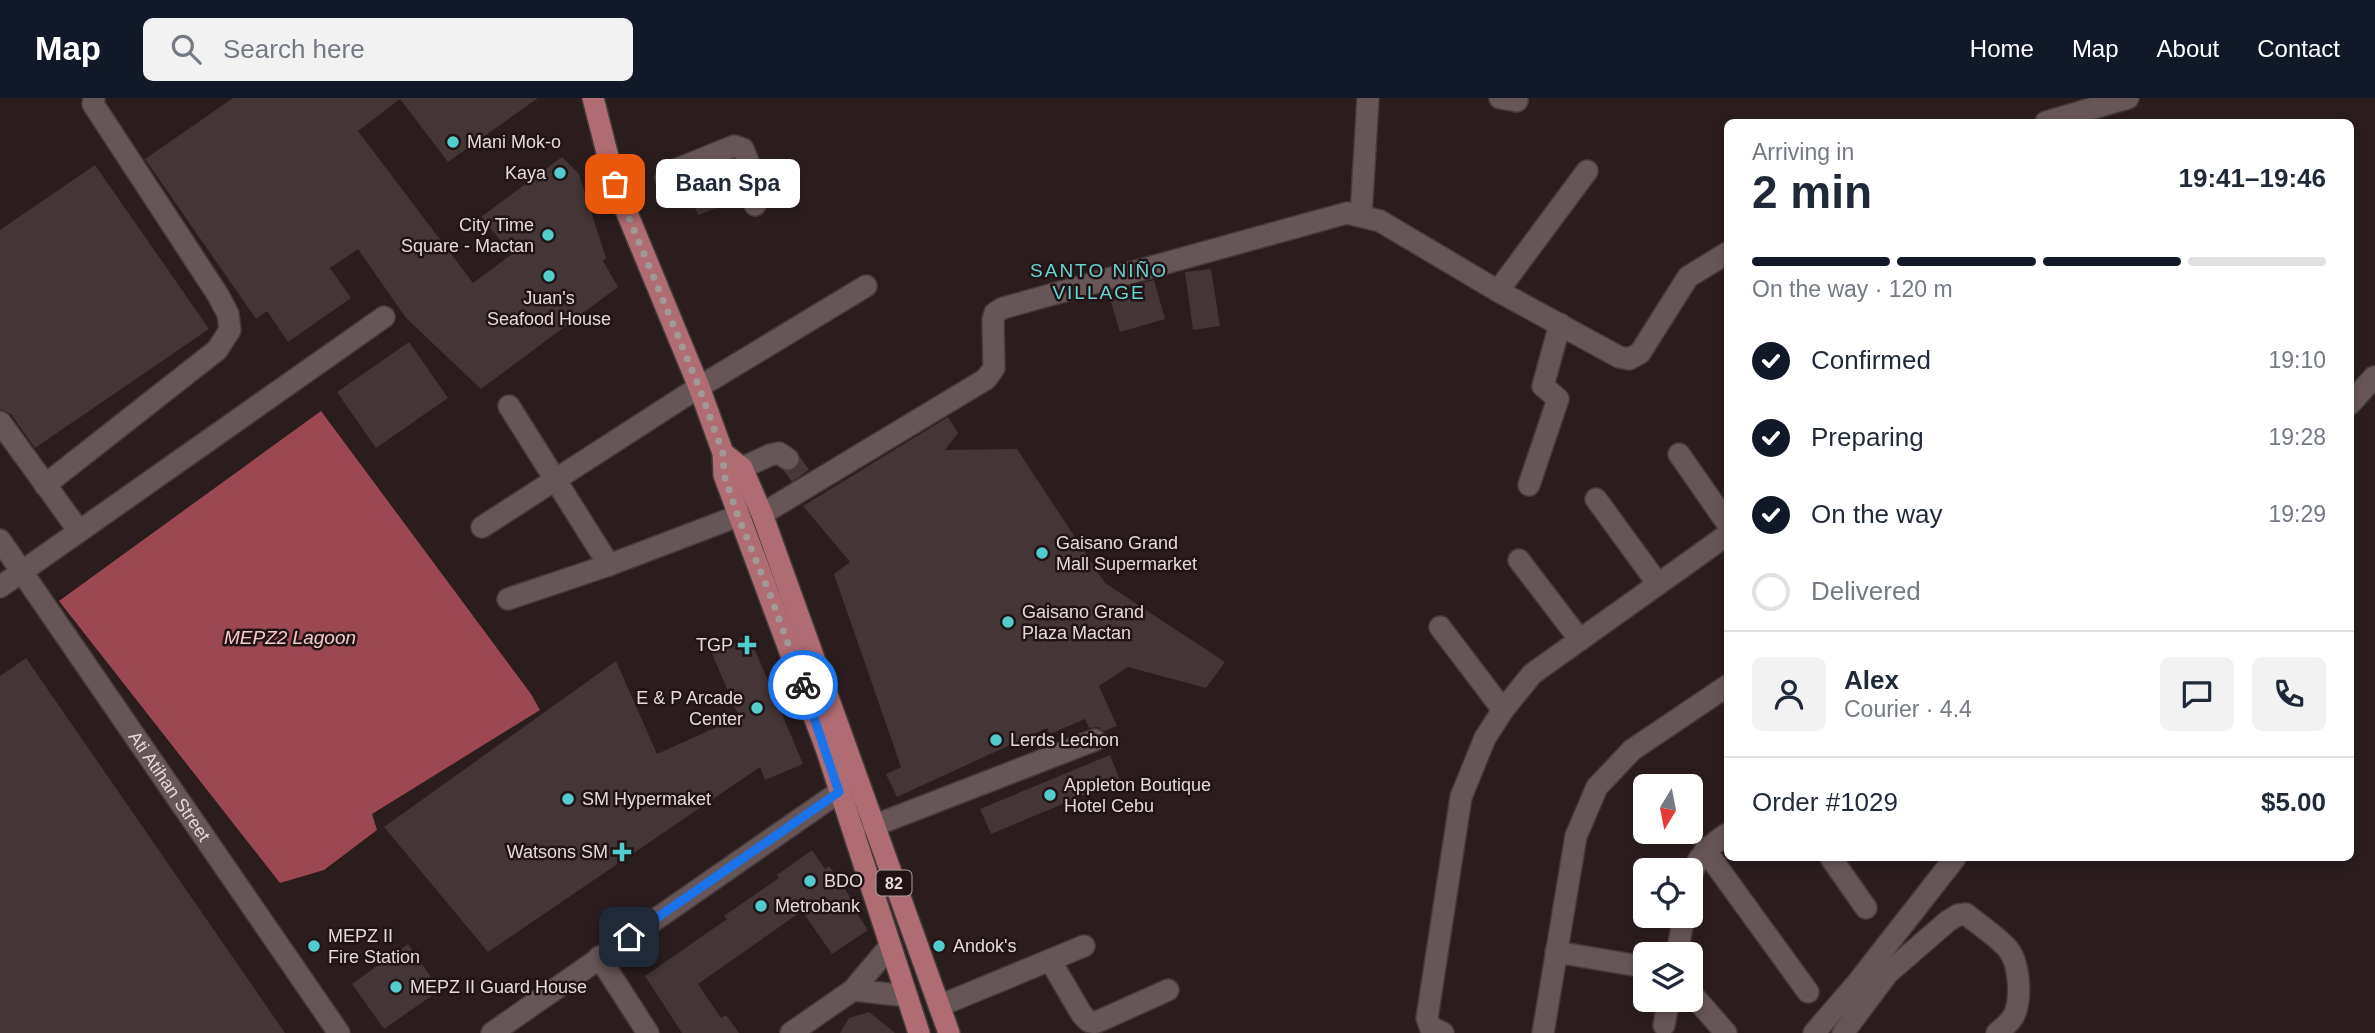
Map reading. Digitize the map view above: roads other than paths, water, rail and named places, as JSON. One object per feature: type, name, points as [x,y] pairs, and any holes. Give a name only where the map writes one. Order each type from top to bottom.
[{"type":"main road","name":"82","points":[[593,98],[615,184],[699,387],[723,453],[724,475],[827,751],[919,1033]]},
{"type":"main road","name":"82","points":[[723,453],[742,468],[762,514],[949,1033]]},
{"type":"street","points":[[45,485],[217,350],[230,330],[228,314],[218,295],[93,104],[94,98]]},
{"type":"street","points":[[1361,215],[1368,98]]},
{"type":"street","points":[[2058,113],[2128,98]]},
{"type":"street","points":[[666,178],[675,170],[734,146],[743,149],[761,193],[755,205]]},
{"type":"street","points":[[1498,290],[1587,170]]},
{"type":"street","points":[[762,514],[806,483],[986,379],[994,368],[993,320],[995,313],[1003,308],[1347,213],[1380,221],[1498,290],[1619,357],[1629,359],[1640,353],[1688,277],[1724,255]]},
{"type":"street","points":[[482,527],[699,387],[866,286]]},
{"type":"street","points":[[0,587],[384,317]]},
{"type":"street","points":[[1530,485],[1559,399],[1543,386],[1560,324]]},
{"type":"street","points":[[2354,400],[2374,377]]},
{"type":"street","points":[[509,407],[610,565]]},
{"type":"street","points":[[0,422],[79,531]]},
{"type":"street","points":[[742,468],[779,453],[788,459]]},
{"type":"street","points":[[1679,454],[1724,519]]},
{"type":"street","points":[[1596,499],[1658,584]]},
{"type":"street","points":[[508,599],[610,565],[738,516]]},
{"type":"street","points":[[1443,1033],[1430,1027],[1427,1018],[1461,797],[1485,738],[1532,674],[1724,537]]},
{"type":"street","name":"Ati Atihan Street","points":[[0,540],[339,1033]]},
{"type":"street","points":[[1519,559],[1580,640]]},
{"type":"street","points":[[1440,627],[1503,710]]},
{"type":"street","points":[[1542,1033],[1576,836],[1597,787],[1632,750],[1724,688]]},
{"type":"street","points":[[873,826],[1095,740]]},
{"type":"street","points":[[492,1033],[839,792]]},
{"type":"street","points":[[1699,858],[1724,836]]},
{"type":"street","points":[[1705,850],[1808,992]]},
{"type":"street","points":[[1833,861],[1866,908]]},
{"type":"street","points":[[1814,1033],[1858,982],[1953,861]]},
{"type":"street","points":[[1843,1033],[1888,973],[1948,921],[1966,914],[2008,949],[2014,959],[2017,999],[2013,1017],[1997,1033]]},
{"type":"street","points":[[791,1033],[853,990],[890,946]]},
{"type":"street","points":[[939,1006],[1084,946]]},
{"type":"street","points":[[1556,952],[1633,965]]},
{"type":"street","points":[[599,957],[648,1033]]},
{"type":"street","points":[[1050,960],[1081,1013],[1091,1022],[1097,1022],[1168,990]]},
{"type":"street","points":[[853,990],[907,996]]},
{"type":"street","points":[[1703,1007],[1726,1033]]},
{"type":"street","points":[[1664,1025],[1666,1012]]},
{"type":"water","name":"MEPZ2 Lagoon","points":[[321,411],[531,694],[540,710],[372,814],[377,830],[324,870],[280,883],[59,601]]},
{"type":"tunnel","points":[[788,459],[803,479]]},
{"type":"place","name":"Mani Mok-o","points":[[453,142]]},
{"type":"place","name":"Kaya","points":[[560,173]]},
{"type":"place","name":"Baan Spa","points":[[615,184]]},
{"type":"place","name":"City Time Square - Mactan","points":[[548,235]]},
{"type":"place","name":"Juan's Seafood House","points":[[549,276]]},
{"type":"place","name":"Gaisano Grand Mall Supermarket","points":[[1042,553]]},
{"type":"place","name":"Gaisano Grand Plaza Mactan","points":[[1008,622]]},
{"type":"place","name":"TGP","points":[[747,645]]},
{"type":"place","name":"E & P Arcade Center","points":[[757,708]]},
{"type":"place","name":"Lerds Lechon","points":[[996,740]]},
{"type":"place","name":"Appleton Boutique Hotel Cebu","points":[[1050,795]]},
{"type":"place","name":"SM Hypermaket","points":[[568,799]]},
{"type":"place","name":"Watsons SM","points":[[622,852]]},
{"type":"place","name":"BDO","points":[[810,881]]},
{"type":"place","name":"Metrobank","points":[[761,906]]},
{"type":"place","name":"MEPZ II Fire Station","points":[[314,946]]},
{"type":"place","name":"Andok's","points":[[939,946]]},
{"type":"place","name":"MEPZ II Guard House","points":[[396,987]]},
{"type":"district","name":"SANTO NIÑO VILLAGE","points":[[1099,281]]}]
